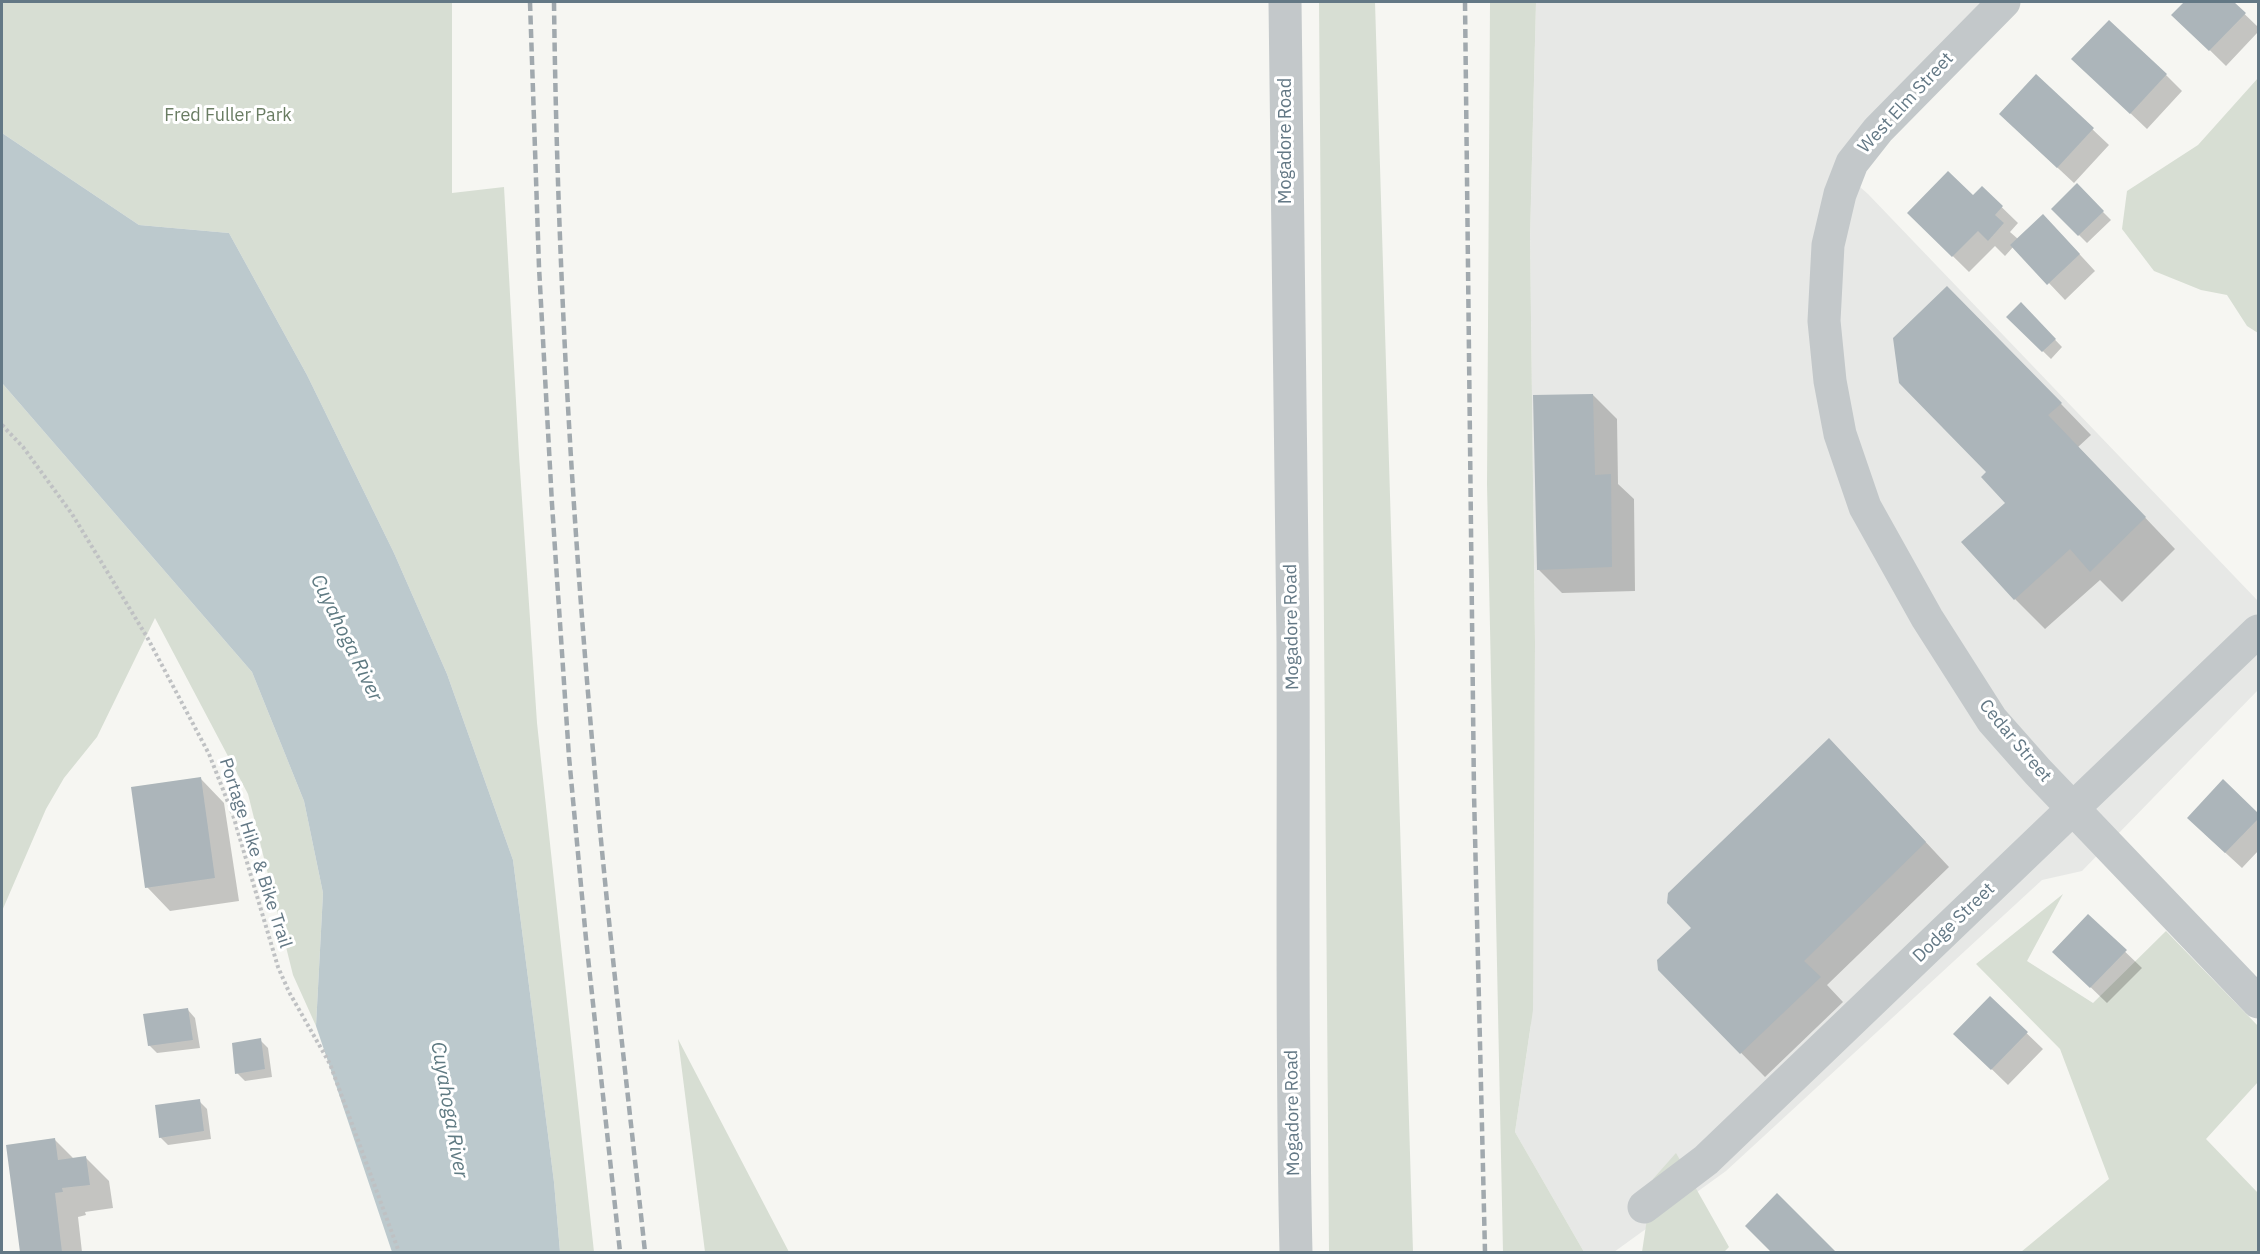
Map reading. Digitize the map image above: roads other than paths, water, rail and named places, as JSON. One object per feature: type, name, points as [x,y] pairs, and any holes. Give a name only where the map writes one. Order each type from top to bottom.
[{"type":"street","name":"Mogadore Road","points":[[1286,2],[1286,182],[1293,642],[1292,1110],[1296,1252]]},
{"type":"street","name":"West Elm Street","points":[[1840,434],[1830,381],[1824,321],[1828,245],[1840,194],[1852,163],[1878,130],[2004,2]]},
{"type":"street","name":"Cedar Street","points":[[1840,434],[1864,507],[1927,618],[1992,720],[2038,772],[2259,1002]]},
{"type":"street","name":"Dodge Street","points":[[1644,1207],[1706,1160],[2259,632]]},
{"type":"water","name":"Cuyahoga River","points":[[2,133],[139,225],[229,233],[307,375],[394,553],[447,674],[513,860],[554,1182],[560,1252],[392,1252],[316,1026],[323,893],[304,801],[252,672],[2,383]]},
{"type":"railway","points":[[530,2],[539,267],[569,757],[620,1252]]},
{"type":"railway","points":[[554,2],[558,189],[566,377],[578,564],[604,876],[645,1252]]},
{"type":"railway","points":[[1465,2],[1474,793],[1485,1252]]},
{"type":"park label","name":"Fred Fuller Park","points":[[228,116]]}]
